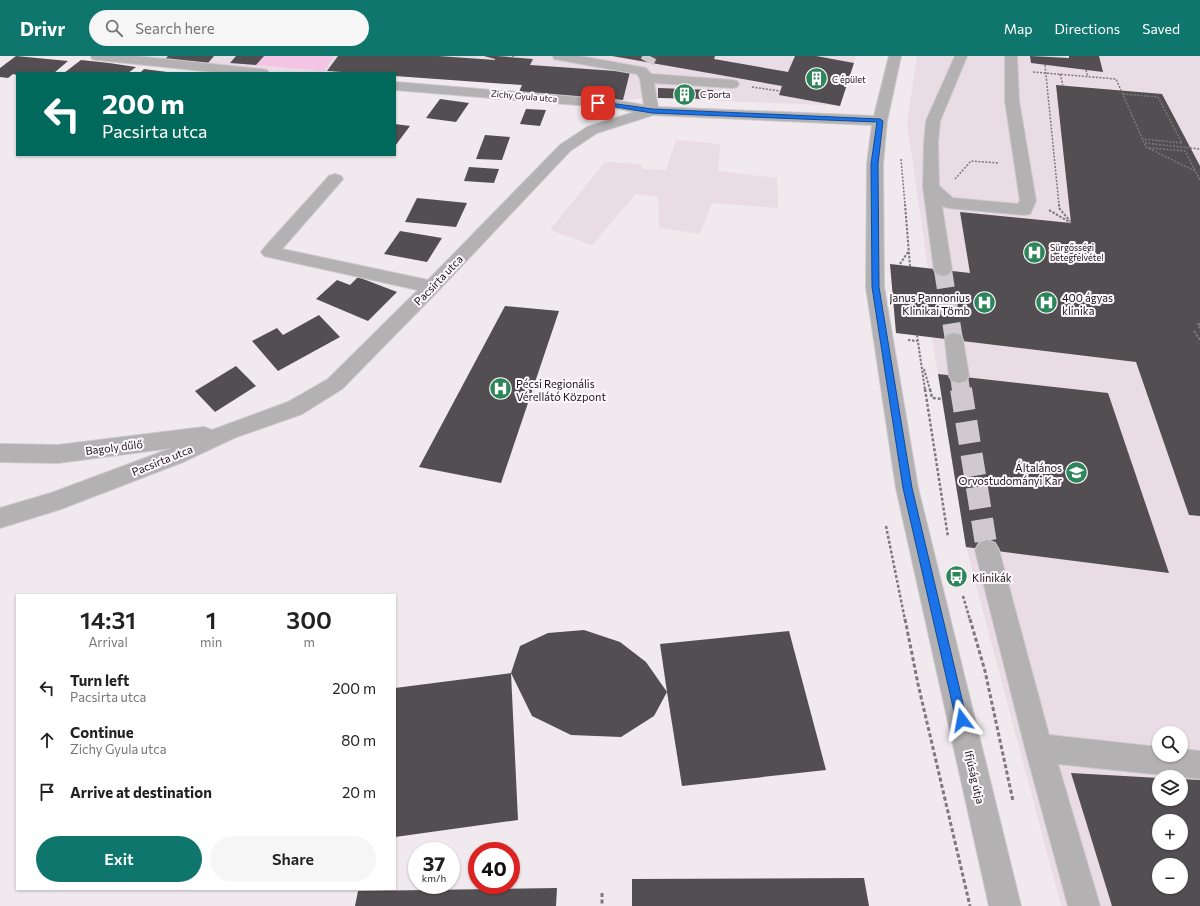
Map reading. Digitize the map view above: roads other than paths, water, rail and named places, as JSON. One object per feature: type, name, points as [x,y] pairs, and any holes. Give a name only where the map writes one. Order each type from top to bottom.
[{"type":"street","points":[[97,56],[252,72]]},
{"type":"street","points":[[559,56],[732,84]]},
{"type":"street","name":"Ifjúság útja","points":[[895,56],[880,121],[875,164],[876,287],[907,488],[1005,906]]},
{"type":"street","points":[[943,270],[931,143],[933,121],[962,56]]},
{"type":"street","points":[[936,191],[948,203],[1024,210],[1028,201],[1012,101],[1011,56]]},
{"type":"street","points":[[645,70],[652,111]]},
{"type":"street","name":"Zichy Gyula utca","points":[[396,86],[617,112]]},
{"type":"street","name":"Pacsirta utca","points":[[0,518],[52,502],[175,456],[227,432],[295,408],[335,384],[432,287],[565,148],[617,112],[652,111],[880,121]]},
{"type":"street","points":[[335,179],[270,252],[432,287]]},
{"type":"street","points":[[954,340],[960,376]]},
{"type":"street","name":"Bagoly dűlő","points":[[0,453],[58,454],[227,432]]},
{"type":"street","points":[[987,550],[1039,748],[1084,906]]},
{"type":"street","points":[[1039,748],[1200,765]]},
{"type":"tunnel","points":[[647,62],[650,56]]},
{"type":"tunnel","points":[[943,270],[954,340]]},
{"type":"tunnel","points":[[959,376],[961,390]]},
{"type":"tunnel","points":[[961,389],[987,550]]},
{"type":"place","name":"C épület","points":[[817,79]]},
{"type":"place","name":"C porta","points":[[685,94]]},
{"type":"place","name":"Sürgősségi betegfelvétel","points":[[1035,252]]},
{"type":"place","name":"Janus Pannonius Klinikai Tömb","points":[[985,303]]},
{"type":"place","name":"400 ágyas klinika","points":[[1047,303]]},
{"type":"place","name":"Pécsi Regionális Vérellátó Központ","points":[[500,389]]},
{"type":"place","name":"Általános Orvostudományi Kar","points":[[1077,473]]},
{"type":"place","name":"Klinikák","points":[[956,577]]}]
